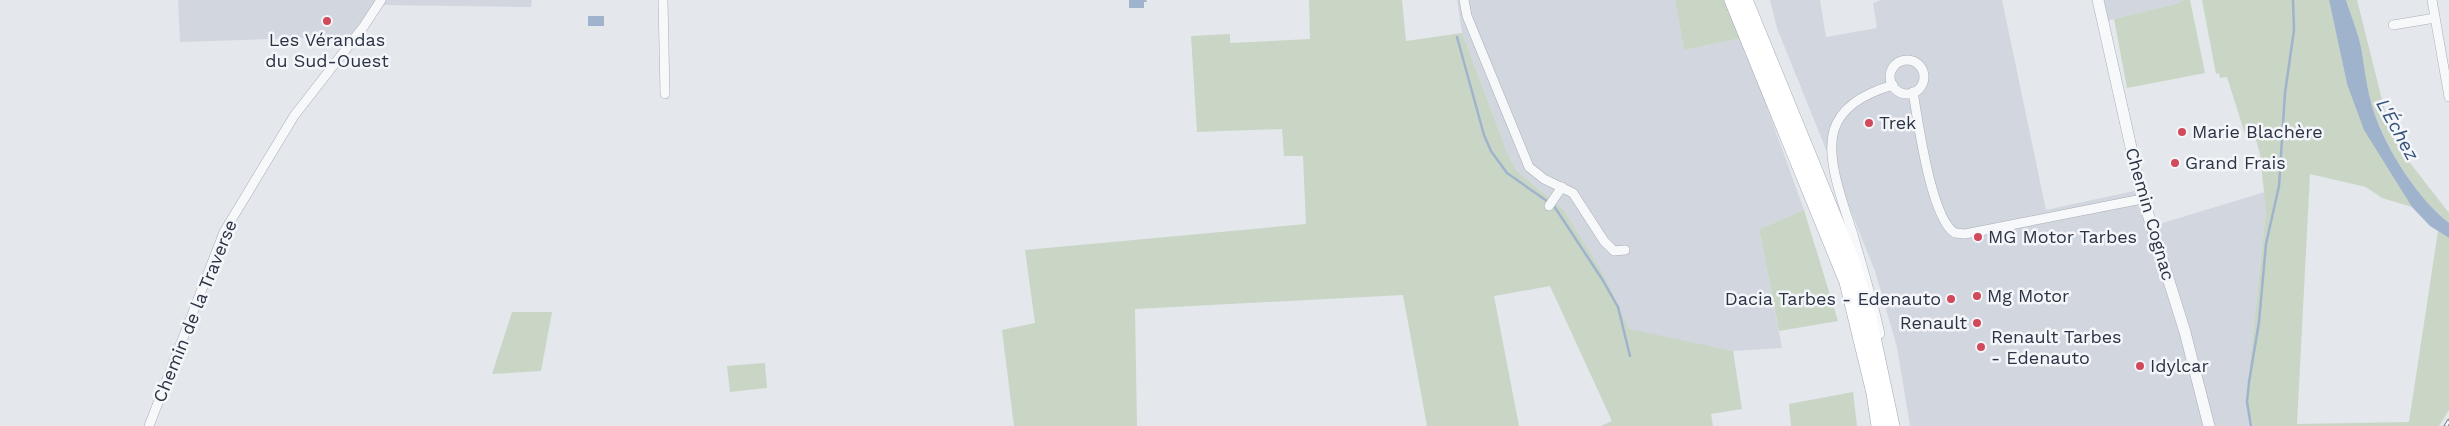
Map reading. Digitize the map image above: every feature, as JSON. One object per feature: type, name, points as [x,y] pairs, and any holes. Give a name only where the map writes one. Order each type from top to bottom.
[{"type":"main road","points":[[1732,0],[1847,282],[1872,383],[1879,426]]},
{"type":"main road","points":[[1745,0],[1851,259],[1867,309],[1892,426]]},
{"type":"street","name":"Chemin de la Traverse","points":[[149,426],[224,232],[294,116],[364,26],[380,0]]},
{"type":"street","points":[[663,0],[665,94]]},
{"type":"street","points":[[1464,0],[1467,16],[1529,167],[1544,179],[1562,186],[1573,193],[1604,241],[1614,251],[1625,250]]},
{"type":"street","name":"Chemin Cognac","points":[[2098,0],[2142,198],[2185,332],[2209,426]]},
{"type":"street","points":[[2432,0],[2449,97]]},
{"type":"street","points":[[2393,25],[2435,18]]},
{"type":"street","points":[[1910,60],[1920,66],[1924,76],[1921,86],[1913,92],[1902,93],[1892,85],[1890,74],[1892,69],[1900,62],[1910,60]]},
{"type":"street","points":[[1886,392],[1887,369],[1875,312],[1839,186],[1832,146],[1837,123],[1851,105],[1872,93],[1892,85]]},
{"type":"street","points":[[1913,92],[1933,191],[1946,224],[1955,233],[1973,233],[2142,198]]},
{"type":"street","points":[[1550,204],[1562,186]]},
{"type":"shaded area","points":[[178,0],[532,0],[531,7],[384,5],[360,36],[180,42]]},
{"type":"shaded area","points":[[1457,0],[1675,0],[1684,50],[1742,38],[1804,210],[1759,229],[1782,348],[1733,351],[1629,330],[1604,275],[1564,210],[1517,171],[1507,152],[1462,33]]},
{"type":"shaded area","points":[[1770,0],[1820,0],[1826,37],[1877,28],[1873,3],[1881,0],[2002,0],[2046,210],[2148,188],[2156,225],[2265,192],[2266,211],[2246,401],[2253,426],[1910,426],[1897,347],[1875,271],[1777,28]]},
{"type":"shaded area","points":[[2097,0],[2183,0],[2179,3],[2102,22]]},
{"type":"green space","points":[[1309,0],[1402,0],[1406,41],[1462,33],[1507,152],[1517,171],[1564,210],[1604,275],[1629,329],[1733,351],[1742,409],[1711,414],[1713,426],[1601,426],[1612,421],[1550,286],[1494,296],[1519,426],[1427,426],[1403,295],[1135,309],[1137,426],[1014,426],[1002,330],[1035,323],[1025,250],[1306,224],[1303,156],[1284,156],[1282,129],[1197,132],[1191,36],[1230,34],[1230,43],[1310,39]]},
{"type":"green space","points":[[1675,0],[1726,0],[1742,38],[1684,50]]},
{"type":"green space","points":[[2183,0],[2190,0],[2205,73],[2127,88],[2114,19],[2179,3]]},
{"type":"green space","points":[[2202,0],[2329,0],[2347,84],[2385,162],[2412,207],[2382,198],[2366,187],[2310,174],[2297,424],[2409,422],[2438,231],[2449,238],[2449,410],[2439,426],[2253,426],[2246,401],[2266,211],[2260,154],[2256,140],[2244,131],[2227,77],[2220,78],[2219,73],[2216,74]]},
{"type":"green space","points":[[2346,0],[2357,0],[2384,108],[2400,150],[2449,213],[2449,223],[2437,213],[2415,187],[2386,142],[2374,112],[2360,44]]},
{"type":"green space","points":[[1804,210],[1838,321],[1779,331],[1759,229]]},
{"type":"green space","points":[[512,312],[552,312],[541,371],[492,374]]},
{"type":"green space","points":[[765,363],[767,388],[730,392],[727,366]]},
{"type":"green space","points":[[1853,392],[1857,426],[1791,426],[1789,404]]},
{"type":"water","points":[[1129,0],[1146,0],[1147,2],[1144,2],[1144,8],[1129,8]]},
{"type":"water","points":[[2329,0],[2346,0],[2360,44],[2369,92],[2379,126],[2404,172],[2426,201],[2449,223],[2449,238],[2430,226],[2412,207],[2364,130],[2347,84]]},
{"type":"water","points":[[588,16],[604,16],[604,26],[588,26]]},
{"type":"waterway","points":[[2251,426],[2247,402],[2259,322],[2266,244],[2279,186],[2285,93],[2294,30],[2293,0]]},
{"type":"waterway","points":[[1457,37],[1484,135],[1491,151],[1507,173],[1554,206],[1618,307],[1630,356]]},
{"type":"railway","points":[[2446,426],[2449,421]]},
{"type":"place","name":"Les Vérandas du Sud-Ouest","points":[[327,21]]},
{"type":"place","name":"Trek","points":[[1869,123]]},
{"type":"place","name":"Marie Blachère","points":[[2182,132]]},
{"type":"place","name":"Grand Frais","points":[[2175,163]]},
{"type":"place","name":"MG Motor Tarbes","points":[[1978,237]]},
{"type":"place","name":"Mg Motor","points":[[1977,296]]},
{"type":"place","name":"Dacia Tarbes - Edenauto","points":[[1951,299]]},
{"type":"place","name":"Renault","points":[[1977,323]]},
{"type":"place","name":"Renault Tarbes - Edenauto","points":[[1981,347]]},
{"type":"place","name":"Idylcar","points":[[2140,366]]},
{"type":"water label","name":"L'Échez","points":[[2398,129]]}]
